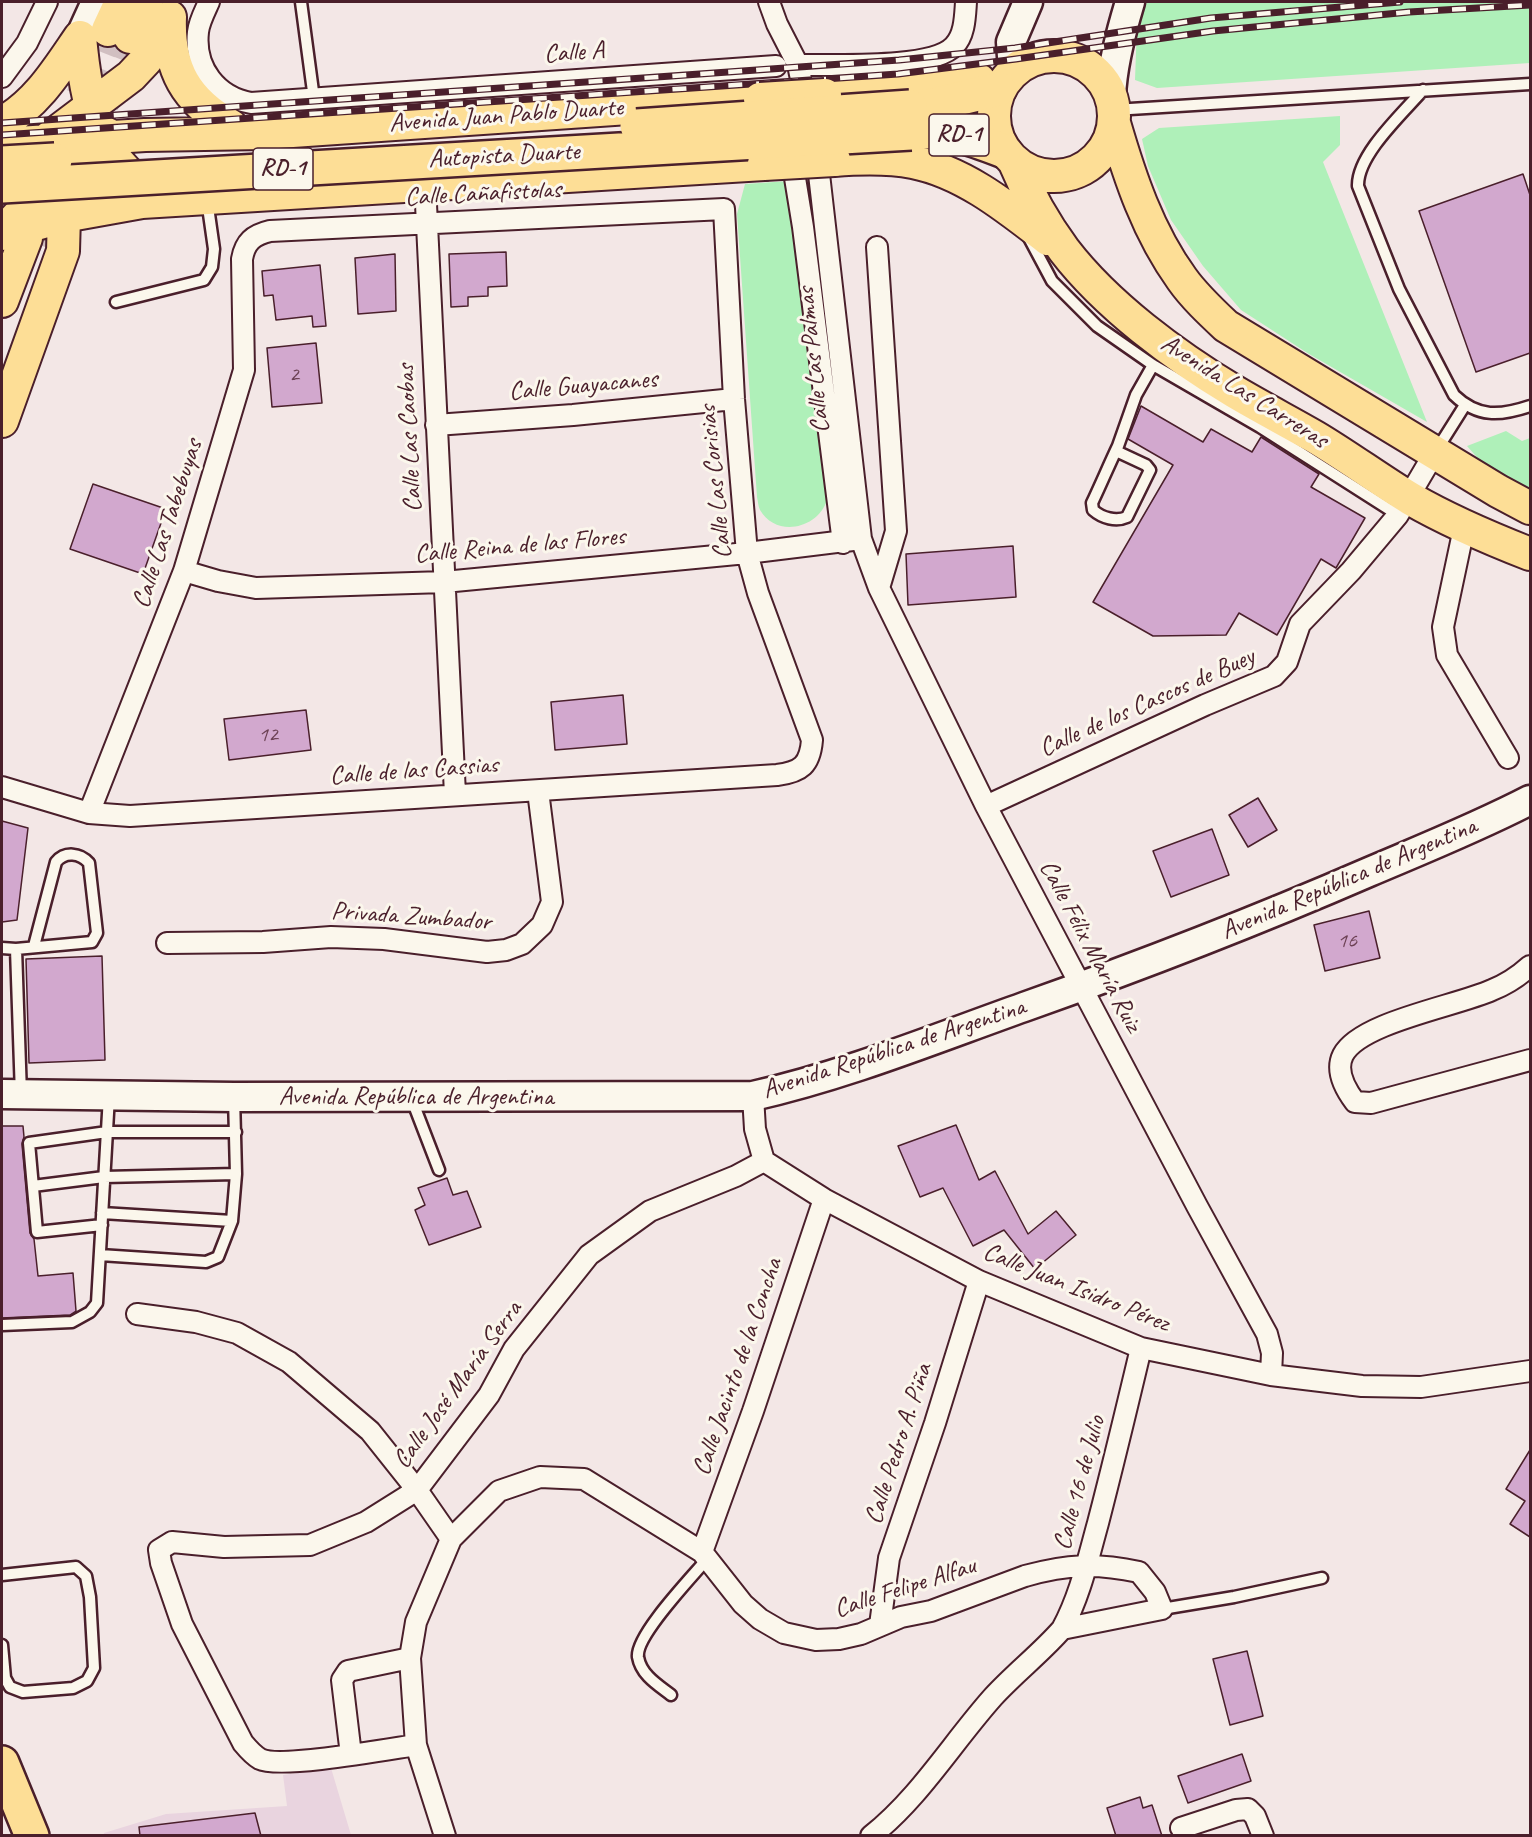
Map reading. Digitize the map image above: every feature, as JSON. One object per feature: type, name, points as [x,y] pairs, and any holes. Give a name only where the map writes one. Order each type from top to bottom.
[{"type":"highway","name":"Autopista Duarte","points":[[912,134],[928,106],[1007,79]]},
{"type":"highway","name":"Autopista Duarte","points":[[2,186],[912,134],[930,131],[948,133],[1009,157]]},
{"type":"highway","name":"Autopista Duarte","points":[[12,155],[550,132],[912,134]]},
{"type":"highway","points":[[2,1763],[32,1836]]},
{"type":"main road","points":[[96,2],[106,35]]},
{"type":"main road","points":[[121,2],[84,80],[90,107],[103,137],[142,193]]},
{"type":"main road","points":[[1028,2],[1011,42],[1007,79],[994,105],[993,121],[996,136],[1009,157],[1031,172],[1049,177],[1067,175],[1084,168],[1099,156],[1109,141],[1113,110],[1113,75],[1121,30],[1130,2]]},
{"type":"main road","points":[[2,123],[106,35],[164,7]]},
{"type":"main road","points":[[2,421],[63,251],[64,216],[58,196],[50,182],[36,168],[12,155],[90,107],[131,76],[146,60],[160,39],[164,7]]},
{"type":"main road","points":[[164,7],[172,55],[187,90],[214,117],[231,126]]},
{"type":"main road","points":[[1007,79],[1032,60],[1049,56],[1065,57],[1095,72],[1106,85],[1113,110]]},
{"type":"main road","name":"Avenida Juan Pablo Duarte","points":[[12,155],[103,137],[263,133],[378,125],[770,82],[808,80],[926,88],[1007,79]]},
{"type":"main road","name":"Avenida Las Carreras","points":[[1113,110],[1128,173],[1153,232],[1183,280],[1226,326],[1498,491],[1530,508]]},
{"type":"main road","points":[[2,300],[18,238],[50,182],[114,128],[134,118],[160,113],[185,116],[263,133]]},
{"type":"main road","points":[[18,238],[64,216],[142,193],[192,198],[764,164],[826,167],[872,158],[912,134],[948,174],[973,186],[1066,252]]},
{"type":"main road","points":[[142,193],[130,158],[134,145],[140,137],[145,135]]},
{"type":"main road","name":"Avenida Las Carreras","points":[[1009,157],[1041,216],[1066,252],[1103,292],[1179,355],[1234,391],[1316,438],[1404,507],[1530,554]]},
{"type":"main road","points":[[54,278],[79,241],[94,227],[142,193]]},
{"type":"main road","points":[[2,365],[18,238]]},
{"type":"main road","name":"Avenida República de Argentina","points":[[11,1095],[753,1096],[795,1087],[837,1074],[1082,987],[1288,907],[1492,820],[1530,800]]},
{"type":"street","points":[[2,77],[27,43],[46,2]]},
{"type":"street","name":"Calle A","points":[[209,2],[198,30],[199,51],[205,70],[218,87],[235,100],[251,103],[377,94],[770,82]]},
{"type":"street","points":[[769,2],[777,24],[808,80],[915,62],[947,52],[955,45],[961,34],[966,2]]},
{"type":"street","points":[[770,82],[777,24]]},
{"type":"street","points":[[377,94],[378,125]]},
{"type":"street","name":"Calle Las Palmas","points":[[826,167],[852,541]]},
{"type":"street","name":"Calle Las Palmas","points":[[795,178],[852,541]]},
{"type":"street","name":"Calle Las Caobas","points":[[425,184],[455,794]]},
{"type":"street","name":"Calle Cañafistolas","points":[[248,242],[257,234],[270,231],[724,209]]},
{"type":"street","name":"Calle Las Corisias","points":[[724,209],[734,399],[747,553],[758,593],[812,740]]},
{"type":"street","name":"Calle Las Tabebuyas","points":[[89,813],[184,571],[244,370],[242,259],[248,242]]},
{"type":"street","points":[[877,247],[896,531],[879,588]]},
{"type":"street","name":"Calle Guayacanes","points":[[436,425],[573,415],[734,399]]},
{"type":"street","name":"Calle de los Cascos de Buey","points":[[986,806],[1205,705],[1274,676],[1287,662],[1300,624],[1351,571],[1404,507],[1435,452]]},
{"type":"street","points":[[1464,528],[1443,627],[1447,655],[1508,758]]},
{"type":"street","name":"Calle Reina de las Flores","points":[[184,571],[218,581],[256,588],[444,582],[852,541]]},
{"type":"street","name":"Calle Félix María Ruiz","points":[[852,541],[879,588],[986,806],[1267,1334],[1272,1353],[1271,1375]]},
{"type":"street","name":"Calle de las Cassias","points":[[2,787],[89,813],[130,816],[171,815],[789,773],[805,764],[811,753],[812,740]]},
{"type":"street","name":"Privada Zumbador","points":[[167,944],[263,942],[331,937],[384,939],[487,952],[506,950],[522,944],[542,926],[552,902],[538,790]]},
{"type":"street","points":[[1530,966],[1494,990],[1382,1026],[1352,1044],[1342,1057],[1341,1074],[1355,1102],[1371,1103],[1530,1060]]},
{"type":"street","points":[[753,1096],[755,1129],[764,1161]]},
{"type":"street","name":"Calle Juan Isidro Pérez","points":[[764,1161],[824,1198],[979,1281],[1141,1348],[1271,1375],[1362,1386],[1421,1387],[1530,1371]]},
{"type":"street","name":"Calle José María Serra","points":[[351,1755],[288,1761],[262,1760],[252,1753],[243,1743],[182,1624],[160,1563],[159,1550],[172,1542],[224,1547],[310,1545],[366,1522],[417,1490],[489,1395],[514,1349],[589,1255],[650,1210],[736,1176],[764,1161]]},
{"type":"street","name":"Calle Jacinto de la Concha","points":[[704,1555],[824,1198]]},
{"type":"street","name":"Calle Pedro A. Piña","points":[[880,1625],[888,1558],[935,1423],[979,1281]]},
{"type":"street","points":[[137,1314],[196,1322],[237,1333],[289,1362],[370,1431],[417,1490],[451,1539]]},
{"type":"street","name":"Calle 16 de Julio","points":[[1062,1629],[1086,1565],[1141,1348]]},
{"type":"street","name":"Calle Felipe Alfau","points":[[445,1836],[417,1745],[410,1658],[416,1622],[451,1539],[499,1491],[540,1477],[584,1479],[704,1555],[743,1604],[760,1619],[784,1633],[816,1640],[839,1640],[861,1634],[901,1617],[931,1611],[1025,1576],[1086,1565],[1139,1572],[1155,1592],[1162,1608]]},
{"type":"street","points":[[871,1836],[896,1815],[994,1697],[1062,1629],[1162,1608]]},
{"type":"street","points":[[410,1658],[348,1671],[342,1680],[351,1755],[417,1745]]},
{"type":"street","points":[[1181,1828],[1236,1810],[1248,1809],[1255,1816],[1263,1836]]},
{"type":"lane","points":[[301,2],[314,99]]},
{"type":"lane","points":[[1113,110],[1530,84]]},
{"type":"lane","points":[[1423,90],[1365,156],[1357,174],[1358,186],[1399,289],[1454,395],[1465,405],[1485,413],[1509,413],[1530,406]]},
{"type":"lane","points":[[116,302],[204,280],[212,267],[214,249],[192,198]]},
{"type":"lane","points":[[1019,217],[1036,253],[1059,290],[1097,326],[1153,365],[1404,507]]},
{"type":"lane","points":[[1116,451],[1146,465],[1150,470],[1127,517],[1117,520],[1097,514],[1093,510],[1092,503],[1116,451],[1136,395],[1153,365]]},
{"type":"lane","points":[[1435,452],[1465,405]]},
{"type":"lane","points":[[2,948],[16,949],[92,942],[97,933],[90,863],[84,856],[70,854],[61,856],[56,862],[34,946]]},
{"type":"lane","points":[[11,1095],[16,949]]},
{"type":"lane","points":[[2,1325],[72,1322],[90,1312],[97,1303],[109,1095]]},
{"type":"lane","points":[[100,1255],[206,1262],[218,1257],[232,1221],[236,1174],[234,1097]]},
{"type":"lane","points":[[411,1097],[439,1170]]},
{"type":"lane","points":[[102,1224],[37,1232],[29,1143],[107,1132],[236,1132]]},
{"type":"lane","points":[[33,1186],[104,1177],[236,1174]]},
{"type":"lane","points":[[102,1213],[232,1221]]},
{"type":"lane","points":[[671,1695],[646,1676],[638,1656],[641,1642],[704,1555]]},
{"type":"lane","points":[[2,1575],[76,1567],[86,1576],[90,1597],[94,1668],[87,1681],[73,1688],[23,1692],[10,1687],[5,1677],[2,1645]]},
{"type":"lane","points":[[1162,1608],[1322,1578]]},
{"type":"shaded area","points":[[331,1768],[351,1835],[103,1836],[104,1833],[166,1814],[287,1806],[283,1775]]},
{"type":"green space","points":[[1147,2],[1530,2],[1530,63],[1157,88],[1135,80],[1137,24]]},
{"type":"green space","points":[[1340,116],[1340,145],[1323,162],[1427,422],[1309,354],[1241,310],[1203,266],[1171,220],[1148,166],[1142,139],[1159,128]]},
{"type":"green space","points":[[789,181],[827,500],[815,518],[806,523],[786,527],[767,519],[760,510],[757,497],[737,214],[745,184]]},
{"type":"green space","points":[[1506,431],[1522,441],[1530,438],[1530,491],[1482,463],[1467,446]]},
{"type":"building","points":[[1523,174],[1530,195],[1530,353],[1476,372],[1419,211]]},
{"type":"building","points":[[506,252],[507,286],[488,287],[488,296],[468,297],[468,306],[451,307],[449,254]]},
{"type":"building","points":[[395,254],[396,311],[358,314],[355,258]]},
{"type":"building","points":[[320,265],[326,326],[313,327],[312,316],[276,320],[273,295],[264,296],[262,271]]},
{"type":"building","points":[[316,343],[322,403],[272,407],[267,348]]},
{"type":"building","points":[[1141,406],[1203,442],[1211,429],[1252,452],[1261,437],[1319,474],[1311,487],[1365,518],[1336,568],[1321,559],[1277,635],[1239,613],[1226,635],[1153,636],[1093,602],[1173,465],[1128,439]]},
{"type":"building","points":[[93,484],[166,509],[143,574],[70,549]]},
{"type":"building","points":[[1013,546],[1016,597],[908,605],[906,554]]},
{"type":"building","points":[[623,695],[627,744],[555,750],[551,702]]},
{"type":"building","points":[[306,710],[311,750],[229,760],[224,719]]},
{"type":"building","points":[[1258,798],[1277,830],[1248,847],[1229,815]]},
{"type":"building","points":[[2,821],[28,828],[17,920],[2,922]]},
{"type":"building","points":[[1212,829],[1229,875],[1171,897],[1153,851]]},
{"type":"building","points":[[1369,911],[1380,958],[1325,971],[1314,925]]},
{"type":"building","points":[[102,956],[105,1060],[29,1063],[26,959]]},
{"type":"building","points":[[956,1125],[979,1180],[995,1171],[1028,1234],[1056,1211],[1076,1235],[1035,1269],[1004,1230],[973,1246],[943,1188],[920,1197],[898,1146]]},
{"type":"building","points":[[2,1126],[23,1126],[22,1144],[30,1233],[34,1239],[38,1276],[73,1273],[76,1311],[70,1315],[2,1318]]},
{"type":"building","points":[[447,1178],[453,1195],[467,1191],[481,1227],[429,1245],[415,1210],[425,1205],[418,1188]]},
{"type":"building","points":[[1530,1450],[1530,1537],[1510,1524],[1525,1501],[1506,1489]]},
{"type":"building","points":[[1247,1651],[1263,1716],[1230,1725],[1213,1659]]},
{"type":"building","points":[[1242,1754],[1251,1781],[1188,1803],[1178,1776]]},
{"type":"building","points":[[1140,1797],[1143,1808],[1152,1805],[1162,1836],[1116,1836],[1107,1808]]},
{"type":"building","points":[[255,1813],[261,1836],[140,1836],[139,1827]]},
{"type":"tunnel","points":[[82,96],[108,30]]},
{"type":"tunnel","points":[[103,104],[130,37]]},
{"type":"tunnel","points":[[45,247],[64,200]]},
{"type":"railway","points":[[2,123],[899,60],[1015,48],[1211,18],[1400,2]]},
{"type":"railway","points":[[2,135],[898,74],[1213,31],[1409,12],[1530,5]]}]
